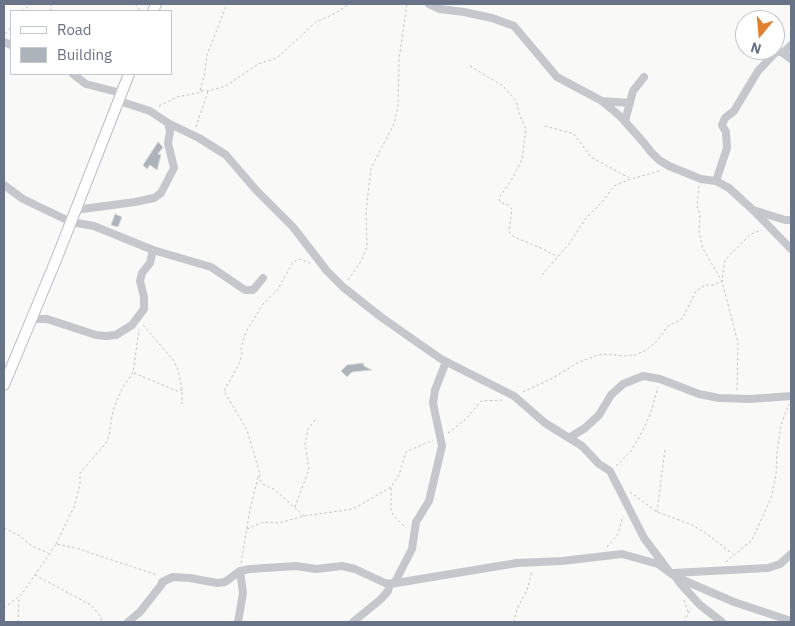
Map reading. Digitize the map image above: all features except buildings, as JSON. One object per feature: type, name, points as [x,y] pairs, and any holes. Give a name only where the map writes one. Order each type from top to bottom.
[{"type":"street","points":[[429,4],[440,9],[492,18],[514,26],[557,77],[602,101],[625,121],[650,152],[669,166],[729,188],[791,249]]},
{"type":"street","points":[[716,182],[727,148],[726,132],[722,125],[725,118],[734,110],[758,71],[769,60]]},
{"type":"street","points":[[77,75],[86,84],[150,111],[168,123],[226,154],[256,190],[293,227],[327,271],[343,286],[381,317],[446,362],[514,396],[545,422],[582,446],[599,464],[610,471],[644,538],[700,605],[722,622]]},
{"type":"street","points":[[4,385],[129,75]]},
{"type":"street","points":[[625,121],[633,91],[644,77]]},
{"type":"street","points":[[602,101],[612,100],[630,103]]},
{"type":"street","points":[[75,210],[136,202],[154,198],[161,193],[174,168],[168,143],[170,132],[168,123]]},
{"type":"street","points":[[4,185],[23,199],[71,222],[94,226],[153,250],[211,267],[245,290],[253,290],[263,278]]},
{"type":"street","points":[[753,210],[785,220],[791,220]]},
{"type":"street","points":[[32,319],[47,320],[78,330],[106,336],[116,335],[132,325],[144,309],[145,304],[140,279],[142,272],[150,263],[153,250]]},
{"type":"street","points":[[352,622],[388,591],[390,584],[395,582],[410,554],[416,522],[429,501],[442,446],[432,403],[446,362]]},
{"type":"street","points":[[569,438],[585,428],[599,415],[611,395],[623,384],[643,376],[660,379],[699,394],[719,398],[791,397]]},
{"type":"street","points":[[128,622],[140,612],[162,582],[170,578],[190,578],[223,583],[240,571],[260,568],[296,566],[316,569],[342,566],[390,584],[535,561],[562,561],[622,554],[658,564],[672,573],[734,602],[791,621]]},
{"type":"street","points":[[672,573],[768,568],[780,564],[791,554]]},
{"type":"street","points":[[238,622],[243,593],[240,571]]},
{"type":"path","points":[[150,111],[177,97],[202,92],[200,90],[207,55],[227,4]]},
{"type":"path","points":[[200,90],[208,91],[226,86],[258,64],[277,58],[316,22],[349,4]]},
{"type":"path","points":[[343,286],[360,263],[367,247],[366,212],[370,172],[394,124],[398,107],[399,59],[407,4]]},
{"type":"path","points":[[470,66],[503,86],[516,101],[526,129],[522,159],[512,179],[499,198],[500,202],[512,209],[509,232],[514,237],[558,257]]},
{"type":"path","points":[[193,135],[208,91]]},
{"type":"path","points":[[546,126],[574,134],[591,157],[631,179]]},
{"type":"path","points":[[542,275],[558,257],[586,218],[603,201],[614,186],[669,166]]},
{"type":"path","points":[[701,179],[697,196],[697,206],[700,215],[699,232],[703,249],[722,281],[738,343],[736,399]]},
{"type":"path","points":[[722,281],[725,260],[730,254],[751,234],[770,228]]},
{"type":"path","points":[[304,516],[275,490],[263,484],[259,476],[247,430],[224,391],[240,362],[241,348],[246,332],[263,304],[278,289],[293,262],[300,259],[327,271]]},
{"type":"path","points":[[247,530],[263,522],[279,523],[304,516],[353,510],[391,487],[399,475],[406,452],[441,437],[466,419],[481,401],[508,399],[553,378],[577,363],[598,355],[635,355],[646,350],[656,342],[668,326],[682,319],[696,291],[706,285],[714,285],[722,281]]},
{"type":"path","points":[[4,608],[22,594],[56,544],[74,507],[80,485],[80,473],[106,443],[122,387],[133,373],[139,334],[138,318]]},
{"type":"path","points":[[138,318],[174,361],[182,389],[182,404]]},
{"type":"path","points":[[133,373],[177,391],[182,389]]},
{"type":"path","points":[[610,471],[631,451],[642,432],[654,405],[660,379]]},
{"type":"path","points":[[725,562],[752,540],[771,498],[776,475],[781,426],[791,397]]},
{"type":"path","points":[[295,507],[309,469],[305,444],[308,429],[317,418]]},
{"type":"path","points":[[657,512],[665,449]]},
{"type":"path","points":[[240,571],[250,509],[259,471]]},
{"type":"path","points":[[391,487],[391,510],[406,528]]},
{"type":"path","points":[[628,490],[657,512],[690,524],[734,555]]},
{"type":"path","points":[[596,556],[618,534],[626,500]]},
{"type":"path","points":[[4,528],[18,535],[32,546],[49,553]]},
{"type":"path","points":[[56,544],[76,548],[138,568],[157,575],[162,582]]},
{"type":"path","points":[[514,622],[527,590],[535,561]]},
{"type":"path","points":[[34,575],[90,605],[101,617],[102,622]]},
{"type":"path","points":[[18,598],[18,622]]},
{"type":"path","points":[[684,622],[691,608],[698,604],[700,605]]}]
